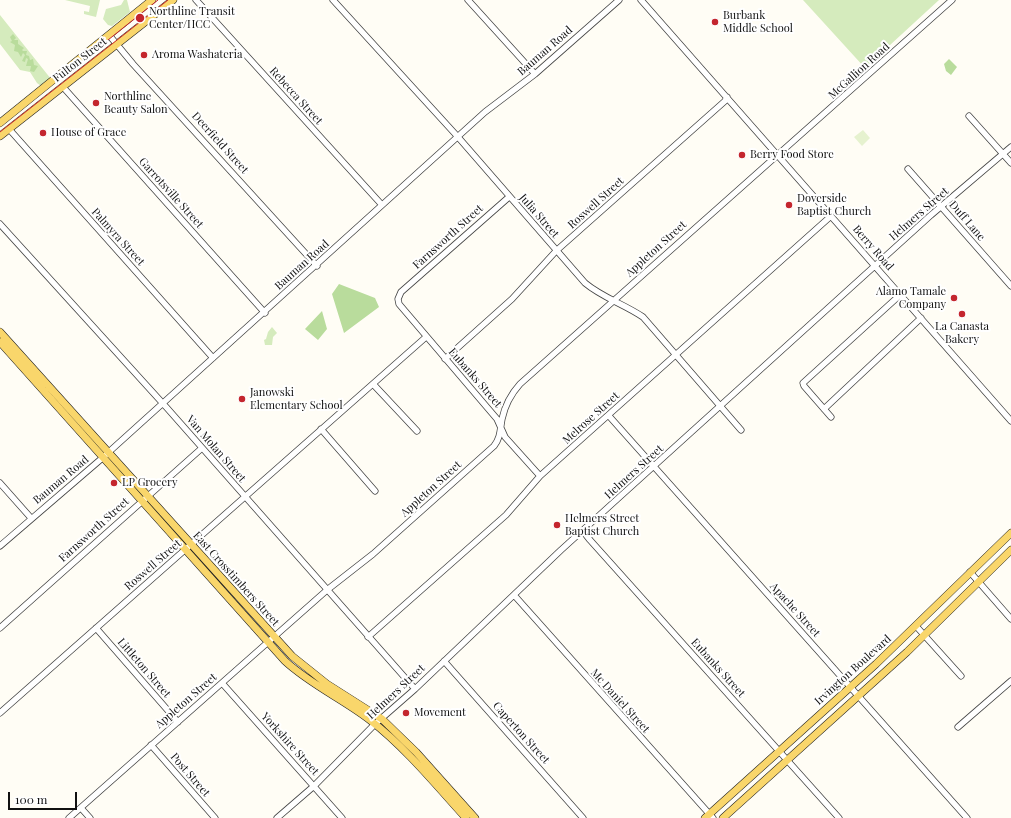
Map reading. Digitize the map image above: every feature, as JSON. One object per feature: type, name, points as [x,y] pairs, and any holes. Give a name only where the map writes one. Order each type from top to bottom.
[{"type":"main road","name":"Fulton Street","points":[[0,123],[56,80],[109,34],[152,0]]},
{"type":"main road","name":"Fulton Street","points":[[0,136],[173,0]]},
{"type":"main road","name":"East Crosstimbers Street","points":[[0,332],[24,364],[63,408],[106,455],[148,496],[188,547]]},
{"type":"main road","name":"East Crosstimbers Street","points":[[0,342],[24,364]]},
{"type":"main road","name":"East Crosstimbers Street","points":[[106,455],[142,501],[188,547],[271,640],[291,666],[382,719],[437,781],[466,818]]},
{"type":"main road","name":"Irvington Boulevard","points":[[709,817],[916,626],[1011,533]]},
{"type":"main road","name":"Irvington Boulevard","points":[[723,818],[924,635],[1011,550]]},
{"type":"main road","points":[[957,603],[960,594],[959,583]]},
{"type":"main road","name":"East Crosstimbers Street","points":[[325,687],[375,724],[475,818]]},
{"type":"street","name":"Rebecca Street","points":[[196,0],[382,205]]},
{"type":"street","name":"Julia Street","points":[[333,0],[458,137],[556,252],[585,283],[598,294],[614,300],[643,317],[675,356],[741,430]]},
{"type":"street","points":[[468,0],[535,74]]},
{"type":"street","name":"Bauman Road","points":[[0,546],[106,455],[494,105],[535,74],[619,0]]},
{"type":"street","name":"Berry Road","points":[[641,0],[1011,421]]},
{"type":"street","name":"McGallion Road","points":[[778,155],[952,0]]},
{"type":"street","name":"Deerfield Street","points":[[109,34],[133,64],[317,266]]},
{"type":"street","name":"Garrotsville Street","points":[[63,87],[265,313]]},
{"type":"street","name":"Roswell Street","points":[[445,359],[512,299],[556,252],[725,101],[727,97]]},
{"type":"street","points":[[969,116],[1011,163]]},
{"type":"street","name":"Palmyra Street","points":[[8,129],[213,358]]},
{"type":"street","name":"Helmers Street","points":[[277,818],[314,786],[375,724],[415,689],[583,531],[654,468],[874,266],[1011,147]]},
{"type":"street","name":"Appleton Street","points":[[69,818],[327,590],[373,554],[494,446],[502,438],[500,419],[508,400],[520,384],[778,155]]},
{"type":"street","name":"Duff Lane","points":[[908,169],[1011,286]]},
{"type":"street","name":"Farnsworth Street","points":[[401,292],[509,197]]},
{"type":"street","name":"Melrose Street","points":[[368,637],[506,515],[540,476],[609,416],[831,216]]},
{"type":"street","name":"Van Molan Street","points":[[0,224],[163,403],[415,689]]},
{"type":"street","name":"Eubanks Street","points":[[401,292],[398,299],[399,304],[445,359],[500,419]]},
{"type":"street","points":[[598,294],[602,299],[603,305],[601,312]]},
{"type":"street","points":[[831,417],[804,386],[804,382],[900,295]]},
{"type":"street","points":[[824,409],[921,318]]},
{"type":"street","name":"Roswell Street","points":[[0,713],[426,337]]},
{"type":"street","points":[[373,384],[417,431]]},
{"type":"street","name":"Apache Street","points":[[609,416],[967,818]]},
{"type":"street","points":[[321,429],[375,491]]},
{"type":"street","points":[[502,438],[540,476]]},
{"type":"street","name":"Farnsworth Street","points":[[0,628],[202,448]]},
{"type":"street","points":[[0,483],[31,518]]},
{"type":"street","name":"Eubanks Street","points":[[583,531],[839,818]]},
{"type":"street","points":[[970,572],[1011,619]]},
{"type":"street","name":"Mc Daniel Street","points":[[514,595],[709,817]]},
{"type":"street","points":[[916,626],[961,676]]},
{"type":"street","name":"Littleton Street","points":[[96,628],[178,722]]},
{"type":"street","name":"Caperton Street","points":[[444,661],[584,818]]},
{"type":"street","points":[[958,727],[1011,681]]},
{"type":"street","name":"Yorkshire Street","points":[[222,683],[342,818]]},
{"type":"street","name":"Post Street","points":[[151,745],[215,818]]},
{"type":"street","points":[[81,808],[90,818]]},
{"type":"green space","points":[[65,0],[100,0],[96,17],[84,14],[84,11],[89,12],[90,6]]},
{"type":"green space","points":[[124,0],[127,0],[130,12],[112,26],[108,25],[103,19],[106,9],[121,5]]},
{"type":"green space","points":[[803,0],[939,0],[865,68]]},
{"type":"green space","points":[[0,15],[51,79],[41,86],[37,83],[30,72],[20,70],[0,44]]},
{"type":"green space","points":[[13,34],[16,38],[14,40],[18,40],[18,44],[24,48],[22,50],[27,51],[26,55],[29,56],[30,60],[33,59],[34,65],[38,66],[34,72],[30,71],[31,66],[26,66],[28,59],[26,58],[25,62],[22,61],[25,55],[23,53],[21,57],[18,52],[14,51],[15,45],[10,42],[12,41],[10,37]]},
{"type":"green space","points":[[949,59],[957,67],[951,75],[946,71],[944,64]]},
{"type":"green space","points":[[863,130],[870,138],[862,146],[854,137]]},
{"type":"green space","points":[[339,284],[375,298],[379,307],[344,333],[332,294]]},
{"type":"green space","points":[[322,311],[327,329],[318,340],[305,329]]},
{"type":"green space","points":[[272,327],[277,333],[273,337],[272,345],[265,345],[264,340]]},
{"type":"tram line","points":[[88,56],[158,0]]},
{"type":"tram line","points":[[0,132],[168,0]]},
{"type":"place","name":"Northline Transit Center/HCC","points":[[140,18]]},
{"type":"place","name":"Burbank Middle School","points":[[715,22]]},
{"type":"place","name":"Aroma Washateria","points":[[144,55]]},
{"type":"place","name":"Northline Beauty Salon","points":[[96,103]]},
{"type":"place","name":"House of Grace","points":[[43,133]]},
{"type":"place","name":"Berry Food Store","points":[[742,155]]},
{"type":"place","name":"Doverside Baptist Church","points":[[789,205]]},
{"type":"place","name":"Alamo Tamale Company","points":[[954,298]]},
{"type":"place","name":"La Canasta Bakery","points":[[962,314]]},
{"type":"place","name":"Janowski Elementary School","points":[[242,399]]},
{"type":"place","name":"LP Grocery","points":[[114,483]]},
{"type":"place","name":"Helmers Street Baptist Church","points":[[557,525]]},
{"type":"place","name":"Movement","points":[[406,713]]}]
